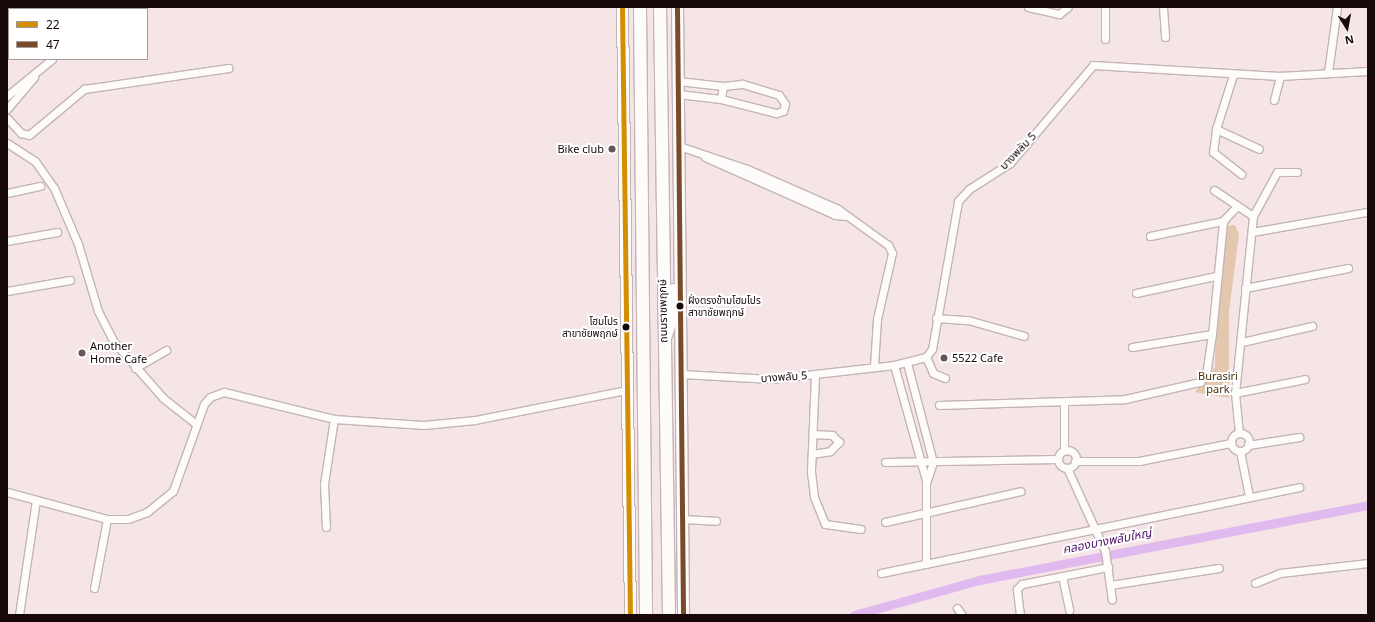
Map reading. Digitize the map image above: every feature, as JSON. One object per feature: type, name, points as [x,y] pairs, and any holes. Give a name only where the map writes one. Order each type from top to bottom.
[{"type":"main road","points":[[622,7],[630,615]]},
{"type":"main road","name":"ถนนราชพฤกษ์","points":[[640,7],[646,615]]},
{"type":"main road","name":"ถนนราชพฤกษ์","points":[[660,7],[663,342],[669,615]]},
{"type":"main road","name":"ถนนราชพฤกษ์","points":[[677,7],[679,146],[677,227],[682,374],[683,615]]},
{"type":"main road","points":[[663,342],[671,320],[677,227]]},
{"type":"street","points":[[1028,7],[1059,14],[1068,7]]},
{"type":"street","points":[[1105,7],[1105,39]]},
{"type":"street","points":[[1163,7],[1164,37]]},
{"type":"street","points":[[1328,72],[1337,7]]},
{"type":"street","points":[[7,96],[37,73],[51,60]]},
{"type":"street","name":"บางพลับ 5","points":[[682,374],[757,379],[815,375],[907,363],[926,357],[932,349],[936,318],[958,201],[969,189],[1010,163],[1089,68],[1105,64],[1233,75],[1280,76],[1328,72],[1368,71]]},
{"type":"street","points":[[7,118],[21,133],[29,134],[84,89],[228,68]]},
{"type":"street","points":[[7,109],[37,73]]},
{"type":"street","points":[[1233,75],[1216,129],[1213,152],[1242,174]]},
{"type":"street","points":[[1274,100],[1280,76]]},
{"type":"street","points":[[678,81],[723,86],[750,86],[779,95],[785,104],[782,113],[776,113],[721,99],[678,94]]},
{"type":"street","points":[[721,99],[723,86]]},
{"type":"street","points":[[1216,129],[1259,149]]},
{"type":"street","points":[[7,143],[30,156],[47,177],[78,244],[103,324],[135,368],[173,408],[196,424]]},
{"type":"street","points":[[679,146],[766,181],[835,215],[846,216],[888,245],[892,253],[877,319],[874,367]]},
{"type":"street","points":[[1066,468],[1075,461],[1139,461],[1231,443],[1239,433],[1235,393],[1242,342],[1245,288],[1253,216],[1276,172],[1297,172]]},
{"type":"street","points":[[7,193],[40,186]]},
{"type":"street","points":[[1214,190],[1236,207],[1253,216]]},
{"type":"street","points":[[1150,236],[1223,221],[1236,207]]},
{"type":"street","points":[[1252,232],[1367,212]]},
{"type":"street","points":[[939,405],[1064,403],[1125,399],[1200,382],[1206,375],[1212,334],[1216,276],[1223,221]]},
{"type":"street","points":[[7,241],[58,232]]},
{"type":"street","points":[[1245,288],[1348,268]]},
{"type":"street","points":[[1136,293],[1216,276]]},
{"type":"street","points":[[7,291],[70,280]]},
{"type":"street","points":[[936,318],[968,320],[1024,336]]},
{"type":"street","points":[[1242,342],[1312,326]]},
{"type":"street","points":[[1132,347],[1212,334]]},
{"type":"street","points":[[135,368],[166,350]]},
{"type":"street","points":[[926,357],[933,373],[944,378]]},
{"type":"street","points":[[907,363],[933,462],[926,480]]},
{"type":"street","points":[[894,365],[905,409],[922,461],[926,480],[928,514],[926,564]]},
{"type":"street","points":[[815,375],[812,489],[822,519],[828,525],[861,529]]},
{"type":"street","points":[[1235,393],[1305,379]]},
{"type":"street","points":[[7,492],[107,519],[137,516],[170,496],[183,469],[196,424],[207,400],[224,392],[334,419],[408,425],[469,421],[626,390]]},
{"type":"street","points":[[1058,459],[1064,451],[1064,403]]},
{"type":"street","points":[[905,409],[917,404]]},
{"type":"street","points":[[326,527],[324,484],[334,419]]},
{"type":"street","points":[[1239,433],[1246,437],[1248,445]]},
{"type":"street","points":[[812,454],[830,451],[839,442],[832,435],[813,434]]},
{"type":"street","points":[[1240,451],[1248,445],[1299,437]]},
{"type":"street","points":[[1231,443],[1240,451],[1249,496]]},
{"type":"street","points":[[1064,451],[1072,452],[1075,461]]},
{"type":"street","points":[[885,462],[1058,459],[1066,468],[1093,528],[1108,567],[1112,600]]},
{"type":"street","points":[[881,573],[1093,528],[1299,487]]},
{"type":"street","points":[[885,522],[928,514],[1021,491]]},
{"type":"street","points":[[19,615],[36,500]]},
{"type":"street","points":[[94,588],[107,519]]},
{"type":"street","points":[[682,519],[716,521]]},
{"type":"street","points":[[1254,583],[1280,573],[1368,563]]},
{"type":"street","points":[[1020,615],[1019,586],[1108,567]]},
{"type":"street","points":[[1110,586],[1220,568]]},
{"type":"street","points":[[1062,576],[1069,610]]},
{"type":"street","points":[[957,608],[962,615]]},
{"type":"green space","name":"Burasiri park","points":[[1235,225],[1239,234],[1229,312],[1229,398],[1195,392],[1215,367],[1217,263],[1222,226]]},
{"type":"waterway","name":"คลองบางพลับใหญ่","points":[[854,615],[979,580],[1368,505]]},
{"type":"transit line","name":"22","points":[[622,7],[630,615]]},
{"type":"transit line","name":"47","points":[[677,7],[683,615]]},
{"type":"place","name":"Bike club","points":[[612,149]]},
{"type":"place","name":"ฝั่งตรงข้ามโฮมโปร สาขาชัยพฤกษ์","points":[[680,306]]},
{"type":"place","name":"โฮมโปร สาขาชัยพฤกษ์","points":[[626,327]]},
{"type":"place","name":"Another Home Cafe","points":[[82,353]]},
{"type":"place","name":"5522 Cafe","points":[[944,358]]}]
